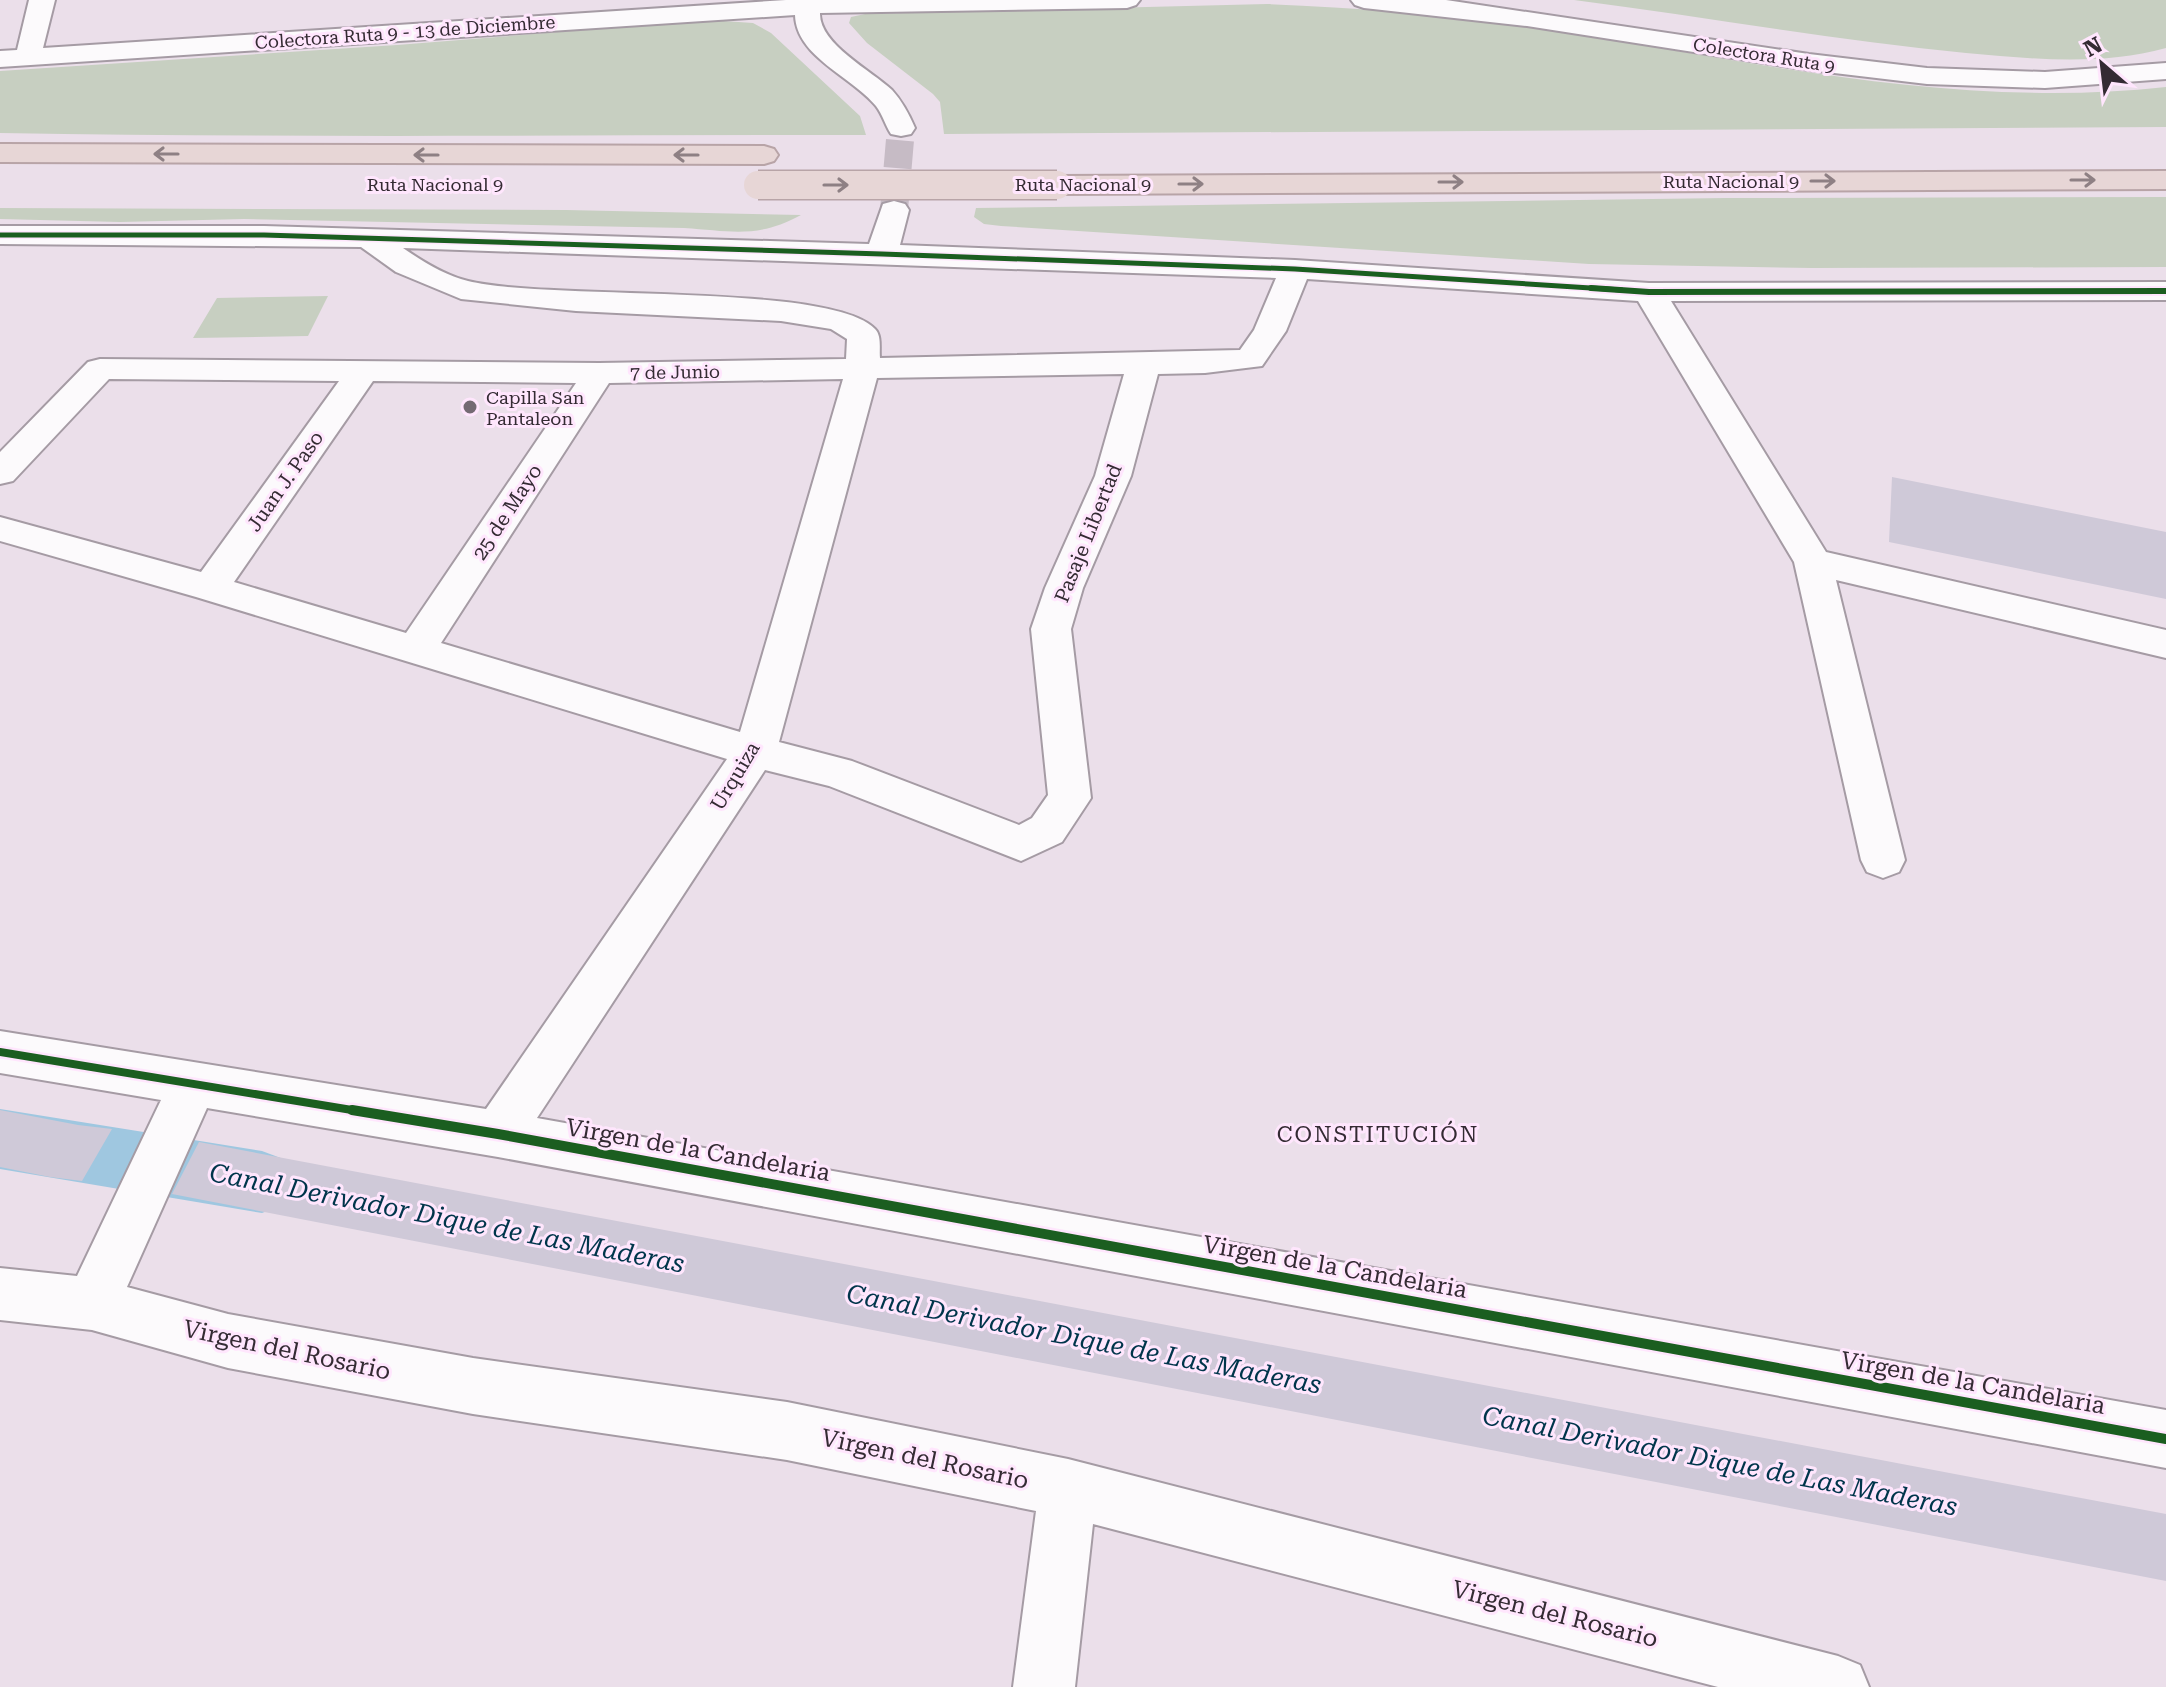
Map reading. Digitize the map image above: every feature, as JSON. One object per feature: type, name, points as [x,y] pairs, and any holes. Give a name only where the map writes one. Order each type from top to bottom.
[{"type":"highway","name":"Ruta Nacional 9","points":[[0,153],[796,155]]},
{"type":"highway","points":[[1978,154],[2166,153]]},
{"type":"highway","points":[[0,180],[140,181]]},
{"type":"highway","name":"Ruta Nacional 9","points":[[727,185],[2166,180]]},
{"type":"street","points":[[28,58],[42,0]]},
{"type":"street","points":[[898,146],[894,111],[881,95],[841,62],[811,31],[806,17],[811,3],[1127,0]]},
{"type":"street","name":"Colectora Ruta 9","points":[[1364,0],[1510,15],[1926,77],[2039,82],[2094,80],[2166,71]]},
{"type":"street","name":"Colectora Ruta 9 - 13 de Diciembre","points":[[0,59],[811,3]]},
{"type":"street","points":[[882,254],[894,210]]},
{"type":"street","points":[[0,235],[264,235],[882,254],[1295,269],[1649,292],[2166,291]]},
{"type":"street","points":[[369,239],[407,265],[461,290],[576,301],[781,311],[840,321],[863,335],[863,368]]},
{"type":"street","name":"7 de Junio","points":[[0,473],[100,369],[361,374],[599,373],[1143,366],[1250,359],[1270,331],[1295,269]]},
{"type":"street","points":[[1649,292],[1813,562],[1883,860]]},
{"type":"street","name":"Pasaje Libertad","points":[[755,752],[837,772],[1021,844],[1047,830],[1070,798],[1051,629],[1064,588],[1113,476],[1143,366]]},
{"type":"street","name":"Urquiza","points":[[498,1134],[755,752],[863,368]]},
{"type":"street","name":"25 de Mayo","points":[[415,651],[599,373]]},
{"type":"street","name":"Juan J. Paso","points":[[210,588],[361,374]]},
{"type":"street","points":[[0,529],[210,588],[755,752]]},
{"type":"street","points":[[1813,562],[2166,644]]},
{"type":"street","name":"Virgen de la Candelaria","points":[[0,1052],[498,1134],[2166,1439]]},
{"type":"street","points":[[92,1304],[138,1199],[195,1082]]},
{"type":"street","name":"Virgen del Rosario","points":[[0,1294],[92,1304],[228,1341],[473,1386],[787,1431],[1068,1488],[1838,1687]]},
{"type":"street","points":[[1044,1687],[1068,1488]]},
{"type":"shaded area","points":[[1574,0],[2166,0],[2166,48],[2091,59],[1991,55],[1868,42]]},
{"type":"shaded area","points":[[1267,4],[1481,20],[1781,68],[1934,88],[2089,92],[2166,87],[2166,127],[944,134],[940,102],[867,43],[849,23],[851,17],[865,14]]},
{"type":"shaded area","points":[[709,20],[753,23],[771,33],[860,116],[866,135],[0,133],[0,71],[397,45]]},
{"type":"shaded area","points":[[2166,197],[2166,267],[1812,268],[1589,264],[1001,226],[984,224],[974,217],[976,208],[1726,198]]},
{"type":"shaded area","points":[[0,208],[566,210],[801,215],[771,228],[730,232],[684,228],[244,219],[120,222],[0,219]]},
{"type":"shaded area","points":[[328,296],[308,336],[193,338],[217,298]]},
{"type":"building","points":[[1892,477],[2166,532],[2166,599],[1889,542]]},
{"type":"building","points":[[0,1110],[112,1129],[82,1181],[50,1177],[0,1167]]},
{"type":"building","points":[[199,1142],[2166,1514],[2166,1581],[172,1194]]},
{"type":"waterway","name":"Canal Derivador Dique de Las Maderas","points":[[0,1139],[262,1182]]},
{"type":"tunnel","points":[[894,210],[901,128]]},
{"type":"cycle path","points":[[0,235],[264,235],[882,254],[1295,269],[1649,292],[2166,291]]},
{"type":"cycle path","points":[[0,1052],[498,1134],[2166,1439]]},
{"type":"place","name":"Capilla San Pantaleon","points":[[470,407]]},
{"type":"district","name":"CONSTITUCIÓN","points":[[1378,1134]]}]
